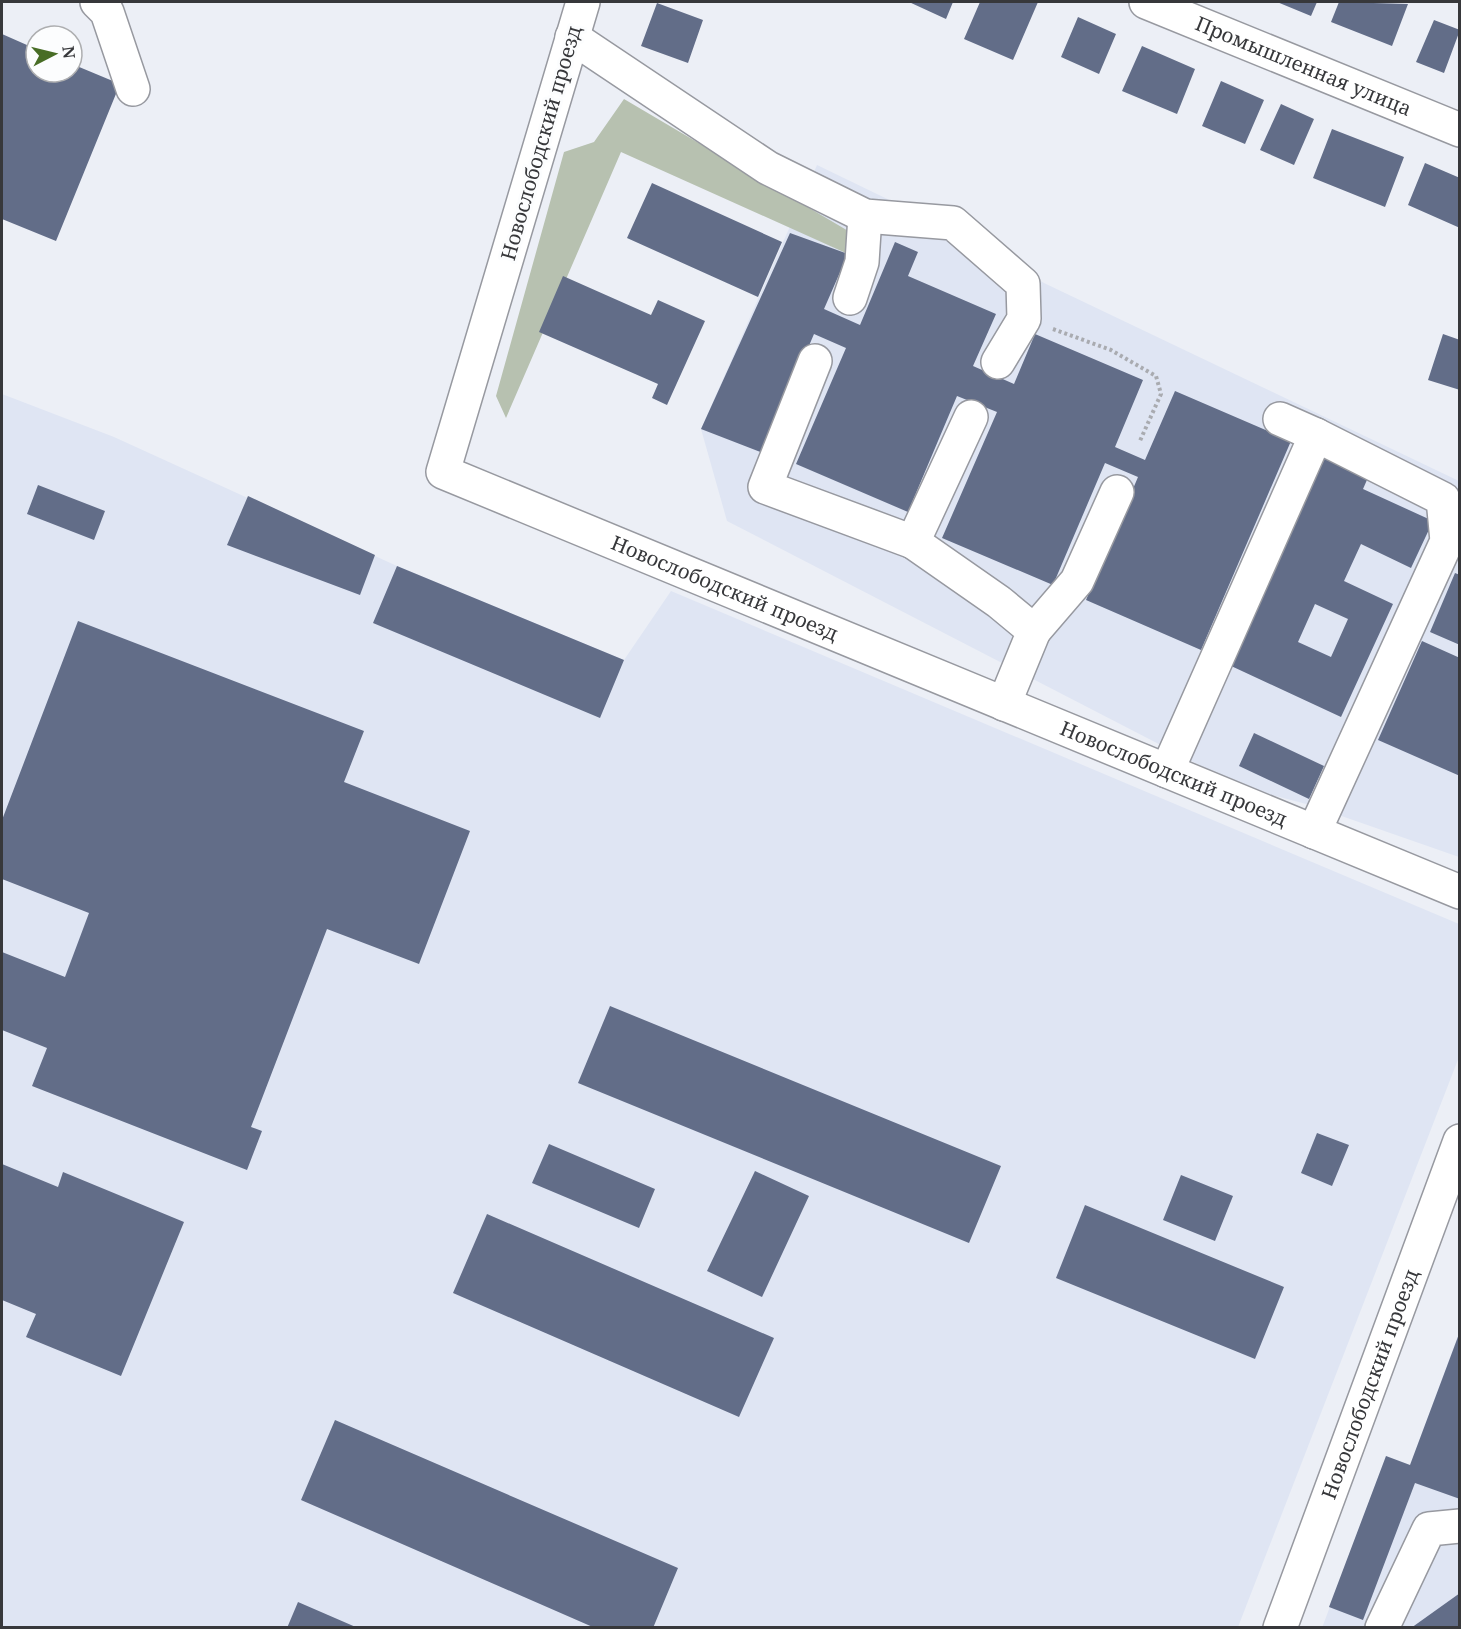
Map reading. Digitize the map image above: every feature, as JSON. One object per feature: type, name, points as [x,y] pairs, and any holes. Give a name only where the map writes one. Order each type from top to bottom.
[{"type":"street","points":[[97,2],[107,12],[133,89]]},
{"type":"street","name":"Новослободский проезд","points":[[583,2],[443,472],[1460,892]]},
{"type":"street","name":"Промышленная улица","points":[[1146,2],[1460,130]]},
{"type":"street","points":[[572,37],[768,168],[865,216],[953,223],[1023,284],[1024,319],[998,362]]},
{"type":"street","points":[[850,298],[862,262],[865,216]]},
{"type":"street","points":[[815,361],[765,487],[913,542],[1035,631]]},
{"type":"street","points":[[913,542],[971,417]]},
{"type":"street","points":[[1280,419],[1443,500],[1447,541],[1314,832]]},
{"type":"street","points":[[1167,771],[1316,435]]},
{"type":"street","points":[[1004,704],[1035,631],[1077,581],[1117,492]]},
{"type":"street","name":"Новослободский проезд","points":[[1280,1628],[1460,1141]]},
{"type":"street","points":[[1382,1628],[1429,1529],[1460,1526]]},
{"type":"path","points":[[1024,319],[1111,350],[1156,376],[1161,394],[1138,443]]},
{"type":"shaded area","points":[[817,165],[972,240],[1044,283],[1459,481],[1459,857],[1310,805],[1242,787],[727,521],[701,429]]},
{"type":"shaded area","points":[[2,394],[114,437],[397,566],[624,660],[671,591],[1459,924],[1459,1057],[1238,1627],[2,1627]]},
{"type":"shaded area","points":[[1459,1333],[1459,1627],[1322,1628],[1386,1456],[1410,1465]]},
{"type":"green space","points":[[624,99],[850,232],[848,254],[621,152],[506,418],[496,396],[564,152],[594,142]]},
{"type":"building","points":[[909,2],[953,2],[946,19]]},
{"type":"building","points":[[980,2],[1038,2],[1013,60],[964,39]]},
{"type":"building","points":[[1277,2],[1317,2],[1311,16]]},
{"type":"building","points":[[1339,2],[1408,4],[1392,46],[1331,22]]},
{"type":"building","points":[[657,3],[703,20],[688,63],[641,46]]},
{"type":"building","points":[[1078,17],[1116,34],[1099,74],[1061,57]]},
{"type":"building","points":[[1434,20],[1460,30],[1444,73],[1416,62]]},
{"type":"building","points":[[2,34],[24,44],[24,84],[84,84],[84,69],[120,84],[56,241],[2,219]]},
{"type":"building","points":[[1142,46],[1195,69],[1177,114],[1122,91]]},
{"type":"building","points":[[1221,81],[1264,100],[1245,144],[1202,126]]},
{"type":"building","points":[[1281,104],[1314,119],[1294,165],[1260,150]]},
{"type":"building","points":[[1332,129],[1404,157],[1385,207],[1313,178]]},
{"type":"building","points":[[1425,163],[1460,178],[1460,228],[1408,205]]},
{"type":"building","points":[[652,183],[782,242],[758,297],[627,238]]},
{"type":"building","points":[[790,233],[848,254],[824,309],[860,325],[895,242],[918,252],[908,276],[996,314],[973,366],[1014,384],[1035,334],[1143,380],[1115,447],[1145,460],[1175,391],[1291,441],[1201,650],[1086,600],[1138,477],[1105,463],[1053,585],[942,538],[997,412],[957,396],[908,512],[796,464],[846,348],[814,334],[763,453],[701,429]]},
{"type":"building","points":[[563,276],[651,315],[658,300],[705,321],[667,405],[652,398],[658,384],[539,332]]},
{"type":"building","points":[[1443,334],[1460,340],[1460,390],[1428,380]]},
{"type":"building","points":[[1327,453],[1370,473],[1363,489],[1433,521],[1411,568],[1361,544],[1344,581],[1393,604],[1341,717],[1229,665]],"holes":[[[1315,604],[1348,619],[1331,657],[1298,642]]]},
{"type":"building","points":[[38,485],[105,511],[94,540],[27,514]]},
{"type":"building","points":[[248,496],[375,555],[360,595],[227,545]]},
{"type":"building","points":[[397,566],[624,660],[600,718],[373,623]]},
{"type":"building","points":[[1455,573],[1460,575],[1460,645],[1430,632]]},
{"type":"building","points":[[78,621],[364,731],[344,782],[470,831],[419,964],[327,929],[251,1127],[262,1131],[247,1170],[32,1086],[47,1048],[2,1030],[2,952],[65,977],[89,913],[2,879],[2,820]]},
{"type":"building","points":[[1422,641],[1460,658],[1460,776],[1378,740]]},
{"type":"building","points":[[1254,733],[1324,766],[1309,799],[1239,766]]},
{"type":"building","points":[[610,1006],[1001,1166],[969,1243],[578,1083]]},
{"type":"building","points":[[1317,1133],[1349,1145],[1332,1186],[1301,1173]]},
{"type":"building","points":[[549,1144],[655,1189],[639,1228],[532,1183]]},
{"type":"building","points":[[2,1164],[58,1187],[63,1172],[184,1222],[121,1376],[26,1337],[36,1314],[2,1300]]},
{"type":"building","points":[[755,1171],[809,1196],[762,1297],[707,1271]]},
{"type":"building","points":[[1181,1175],[1233,1196],[1215,1241],[1163,1220]]},
{"type":"building","points":[[1085,1205],[1284,1287],[1255,1359],[1056,1278]]},
{"type":"building","points":[[487,1214],[774,1338],[739,1417],[453,1293]]},
{"type":"building","points":[[1459,1334],[1460,1499],[1415,1483],[1363,1620],[1329,1607],[1386,1456],[1410,1465]]},
{"type":"building","points":[[335,1420],[678,1568],[653,1628],[595,1628],[301,1500]]},
{"type":"building","points":[[1460,1593],[1460,1628],[1411,1628]]},
{"type":"building","points":[[298,1602],[358,1628],[287,1628]]}]
